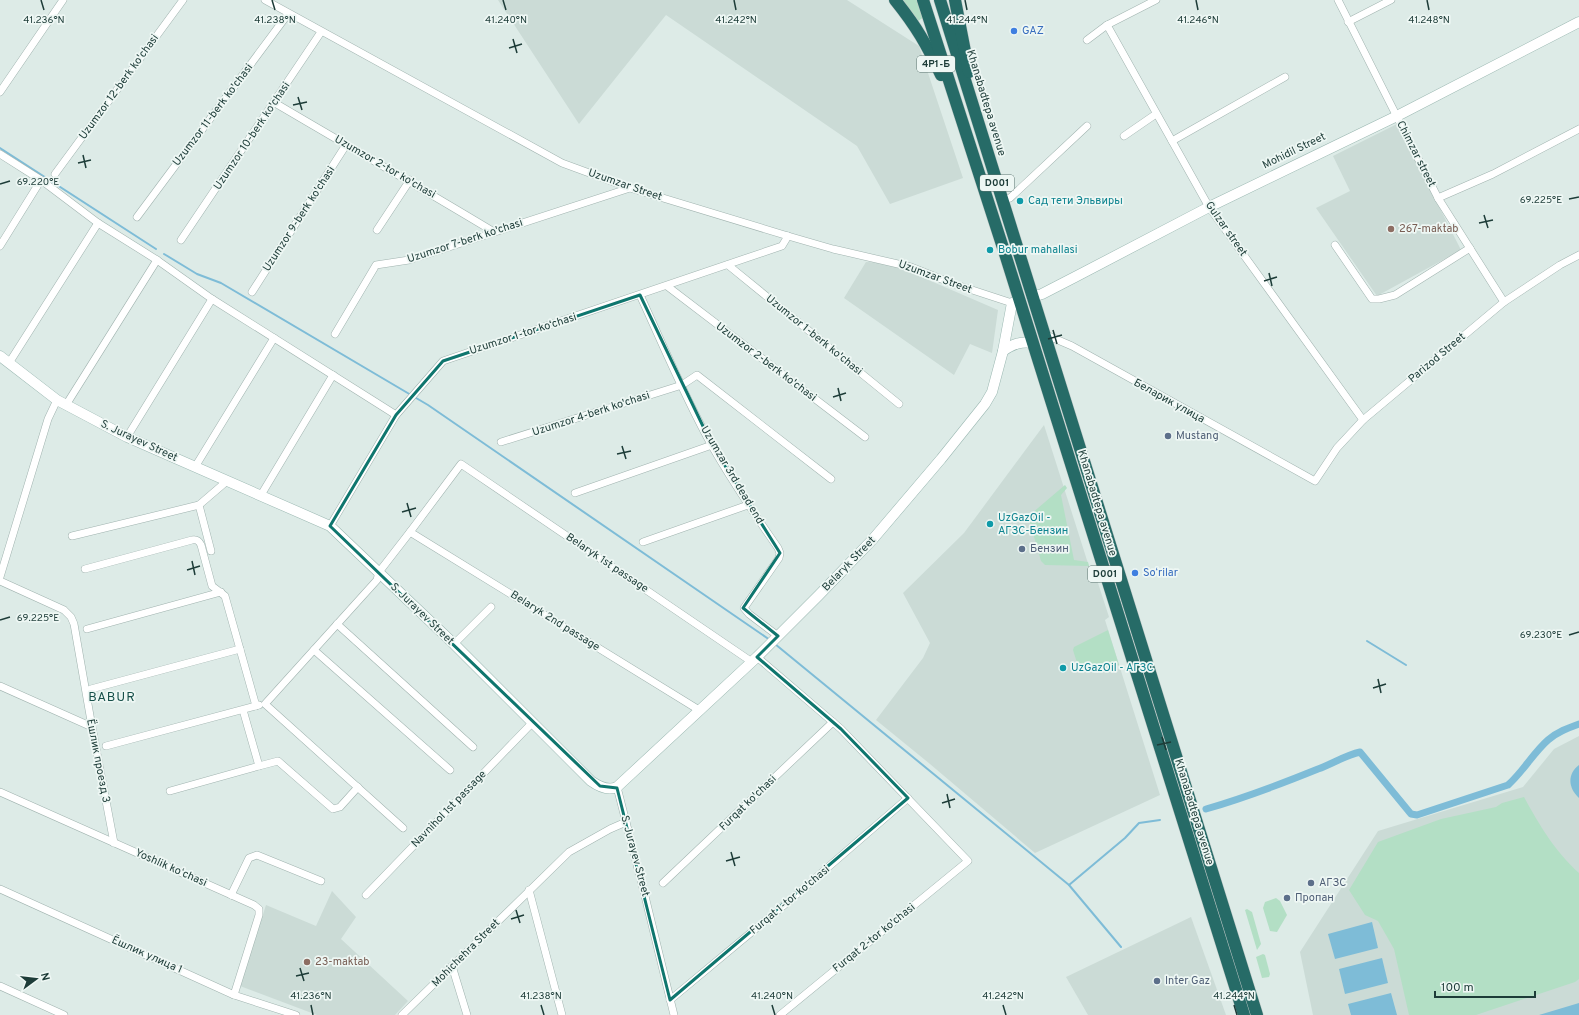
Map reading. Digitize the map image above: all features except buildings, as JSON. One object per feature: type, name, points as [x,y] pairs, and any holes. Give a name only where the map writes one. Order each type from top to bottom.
[{"type":"highway","name":"4Р1-Б","points":[[895,0],[921,34],[966,133]]},
{"type":"highway","name":"Khanabadtepa avenue","points":[[923,0],[966,133],[1016,302],[1033,343],[1244,1015]]},
{"type":"highway","name":"Khanabadtepa avenue","points":[[940,0],[1257,1015]]},
{"type":"highway","points":[[955,0],[980,128]]},
{"type":"highway","name":"Mohidil Street","points":[[1016,302],[1032,297]]},
{"type":"highway","points":[[1095,542],[1108,538]]},
{"type":"highway","points":[[1167,771],[1171,775],[1175,776],[1178,774],[1179,765]]},
{"type":"highway","points":[[1221,941],[1233,937]]},
{"type":"street","points":[[0,92],[63,0]]},
{"type":"street","name":"Uzumzor 12-berk ko'chasi","points":[[55,174],[183,0]]},
{"type":"street","name":"Uzumzar Street","points":[[265,0],[288,14],[562,163],[630,188],[833,249],[911,267],[954,284],[1016,302]]},
{"type":"street","points":[[1088,40],[1106,25],[1156,0]]},
{"type":"street","name":"Chimzar street","points":[[1338,0],[1438,198],[1504,302]]},
{"type":"street","points":[[1348,22],[1391,0]]},
{"type":"street","name":"Uzumzor 11-berk ko'chasi","points":[[137,217],[288,14]]},
{"type":"street","name":"Mohidil Street","points":[[1032,297],[1042,294],[1209,207],[1397,116],[1579,22]]},
{"type":"street","name":"Gulzar street","points":[[1106,25],[1209,207],[1363,420]]},
{"type":"street","name":"Uzumzor 10-berk ko'chasi","points":[[182,240],[275,103],[321,32]]},
{"type":"street","points":[[1172,141],[1285,77]]},
{"type":"street","name":"Uzumzor 2-tor ko'chasi","points":[[275,103],[346,145],[410,180],[494,232]]},
{"type":"street","points":[[1124,136],[1156,114]]},
{"type":"street","points":[[1002,200],[1010,198],[1087,126]]},
{"type":"street","points":[[1438,198],[1493,174],[1579,129]]},
{"type":"street","name":"Uzumzor 9-berk ko'chasi","points":[[252,292],[346,145]]},
{"type":"street","points":[[0,154],[41,180],[98,223],[157,260],[212,299],[396,415]]},
{"type":"street","points":[[0,246],[41,180]]},
{"type":"street","points":[[377,230],[410,180]]},
{"type":"street","name":"Uzumzor 7-berk ko'chasi","points":[[335,334],[376,265],[409,260],[630,188]]},
{"type":"street","points":[[9,363],[98,223]]},
{"type":"street","name":"Uzumzor 1-tor ko‘chasi","points":[[330,526],[396,415],[443,361],[728,266],[782,246],[788,236]]},
{"type":"street","points":[[1335,245],[1372,299],[1395,295],[1470,248]]},
{"type":"street","name":"Parizod Street","points":[[1315,481],[1337,448],[1363,420],[1504,302],[1560,265],[1579,256]]},
{"type":"street","points":[[0,577],[48,419],[62,403],[157,260]]},
{"type":"street","name":"Uzumzor 1-berk ko'chasi","points":[[728,266],[899,404]]},
{"type":"street","name":"Uzumzor 2-berk ko'chasi","points":[[667,286],[865,437]]},
{"type":"street","name":"Uzumzar 3rd dead end","points":[[640,295],[712,445],[748,505],[780,553],[779,558],[744,608],[774,640]]},
{"type":"street","points":[[127,437],[212,299]]},
{"type":"street","name":"Belaryk Street","points":[[617,787],[774,640],[873,539],[942,460],[988,398],[996,378],[1016,302]]},
{"type":"street","name":"Беларик улица","points":[[1044,334],[1072,346],[1315,481]]},
{"type":"street","points":[[195,467],[274,338]]},
{"type":"street","points":[[1003,351],[1019,343],[1033,343]]},
{"type":"street","name":"S. Jurayev Street","points":[[0,356],[62,403],[127,437],[330,526],[454,644],[591,781],[606,788],[617,787],[646,896],[674,1015]]},
{"type":"street","points":[[261,495],[333,375]]},
{"type":"street","name":"Uzumzor 4-berk ko'chasi","points":[[501,442],[682,385],[697,375],[831,479]]},
{"type":"street","points":[[575,493],[712,445]]},
{"type":"street","name":"Belaryk 1st passage","points":[[410,532],[461,464],[755,659],[832,722],[968,861]]},
{"type":"street","points":[[72,536],[199,505],[227,481]]},
{"type":"street","points":[[199,505],[211,550]]},
{"type":"street","points":[[643,542],[748,505]]},
{"type":"street","points":[[106,746],[265,704],[377,580],[379,572],[410,532]]},
{"type":"street","name":"Belaryk 2nd passage","points":[[410,532],[699,710]]},
{"type":"street","points":[[85,569],[196,540],[199,541],[212,586],[225,596],[256,706]]},
{"type":"street","name":"Ёшлик проезд 3","points":[[0,582],[64,610],[71,617],[74,624],[114,842]]},
{"type":"street","points":[[87,629],[221,592]]},
{"type":"street","points":[[454,644],[491,608]]},
{"type":"street","points":[[336,624],[474,747]]},
{"type":"street","points":[[91,689],[240,649]]},
{"type":"street","points":[[314,650],[450,770]]},
{"type":"street","points":[[0,686],[92,727]]},
{"type":"street","points":[[265,704],[403,828]]},
{"type":"street","points":[[243,710],[258,766]]},
{"type":"street","name":"Navnihol 1st passage","points":[[366,895],[533,722]]},
{"type":"street","name":"Furqat ko'chasi","points":[[663,883],[832,722]]},
{"type":"street","points":[[170,791],[278,761],[334,810],[340,807],[358,787]]},
{"type":"street","name":"Yoshlik koʻchasi","points":[[0,792],[254,905],[259,909],[259,915],[234,995]]},
{"type":"street","name":"Furqat 1-tor ko'chasi","points":[[670,1000],[789,901],[908,798]]},
{"type":"street","name":"Mohichehra Street","points":[[402,1015],[569,852],[610,829],[626,822]]},
{"type":"street","points":[[231,895],[249,858],[257,855],[322,881]]},
{"type":"street","name":"Furqat 2-tor ko'chasi","points":[[780,1015],[968,861]]},
{"type":"street","name":"Ёшлик улица 1","points":[[0,889],[234,995],[296,1015]]},
{"type":"street","points":[[529,890],[562,1015]]},
{"type":"street","points":[[452,966],[467,1015]]},
{"type":"street","points":[[0,986],[64,1015]]},
{"type":"highlighted area","points":[[640,295],[712,445],[780,553],[743,608],[778,636],[757,657],[841,729],[908,798],[670,1000],[617,788],[600,786],[330,526],[396,415],[443,361]]},
{"type":"shaded area","points":[[498,0],[847,0],[919,46],[963,178],[890,204],[857,146],[666,15],[579,124]]},
{"type":"shaded area","name":"267-maktab","points":[[1397,124],[1461,250],[1377,296],[1316,208],[1350,191],[1333,156]]},
{"type":"shaded area","points":[[866,262],[889,263],[998,310],[992,353],[970,344],[954,375],[844,298]]},
{"type":"shaded area","points":[[1044,425],[1092,576],[1097,580],[1109,617],[1105,620],[1160,795],[1035,853],[876,720],[923,658],[930,643],[903,593],[964,533]]},
{"type":"shaded area","points":[[1579,736],[1579,1015],[1313,1015],[1300,952],[1378,831],[1523,787],[1554,749]]},
{"type":"shaded area","name":"23-maktab","points":[[332,891],[356,917],[341,939],[408,1001],[395,1015],[317,1015],[240,986],[266,905],[316,926]]},
{"type":"shaded area","points":[[1191,917],[1226,1015],[1088,1015],[1066,977]]},
{"type":"green space","points":[[902,0],[918,0],[924,17],[918,21]]},
{"type":"green space","points":[[1065,485],[1067,488],[1061,495],[1074,560],[1088,562],[1089,566],[1045,565],[1041,561],[1029,519],[1031,514]]},
{"type":"green space","points":[[1108,630],[1119,665],[1082,670],[1079,669],[1073,650],[1074,647]]},
{"type":"green space","points":[[1524,797],[1548,837],[1562,856],[1579,873],[1579,979],[1575,982],[1476,1015],[1409,1015],[1394,949],[1378,921],[1365,915],[1349,890],[1378,842],[1441,819],[1496,807],[1502,803]]},
{"type":"green space","points":[[1276,898],[1280,901],[1287,915],[1277,932],[1270,931],[1263,908],[1265,902]]},
{"type":"green space","points":[[1247,909],[1252,912],[1261,944],[1257,950],[1245,910]]},
{"type":"green space","points":[[1263,954],[1265,955],[1270,974],[1269,977],[1262,978],[1256,957]]},
{"type":"water","points":[[1579,765],[1579,798],[1575,794],[1570,781],[1572,773]]},
{"type":"water","points":[[1372,922],[1378,948],[1335,959],[1328,934]]},
{"type":"water","points":[[1382,958],[1388,983],[1345,994],[1339,969]]},
{"type":"water","points":[[1391,993],[1397,1015],[1351,1015],[1348,1004]]},
{"type":"water","points":[[1579,1003],[1579,1015],[1539,1015]]},
{"type":"waterway","points":[[0,148],[156,249]]},
{"type":"waterway","points":[[164,254],[197,274],[221,283],[428,405],[770,640]]},
{"type":"waterway","points":[[1367,641],[1406,665]]},
{"type":"waterway","points":[[775,644],[1069,885],[1121,947]]},
{"type":"waterway","points":[[1206,809],[1276,785],[1360,752],[1411,814],[1417,815],[1508,785],[1551,737],[1579,724]]},
{"type":"waterway","points":[[1069,885],[1125,838],[1139,823],[1160,820]]},
{"type":"place","name":"GAZ","points":[[1014,31]]},
{"type":"place","name":"Сад тети Эльвиры","points":[[1020,201]]},
{"type":"place","name":"267-maktab","points":[[1391,229]]},
{"type":"place","name":"Bobur mahallasi","points":[[990,250]]},
{"type":"place","name":"Mustang","points":[[1168,436]]},
{"type":"place","name":"UzGazOil - АГЗС-Бензин","points":[[990,524]]},
{"type":"place","name":"Бензин","points":[[1022,549]]},
{"type":"place","name":"Soʻrilar","points":[[1135,573]]},
{"type":"place","name":"UzGazOil - АГЗС","points":[[1063,668]]},
{"type":"place","name":"АГЗС","points":[[1311,883]]},
{"type":"place","name":"Пропан","points":[[1287,898]]},
{"type":"place","name":"23-maktab","points":[[307,962]]},
{"type":"place","name":"Inter Gaz","points":[[1157,981]]},
{"type":"district","name":"BABUR","points":[[112,698]]}]
